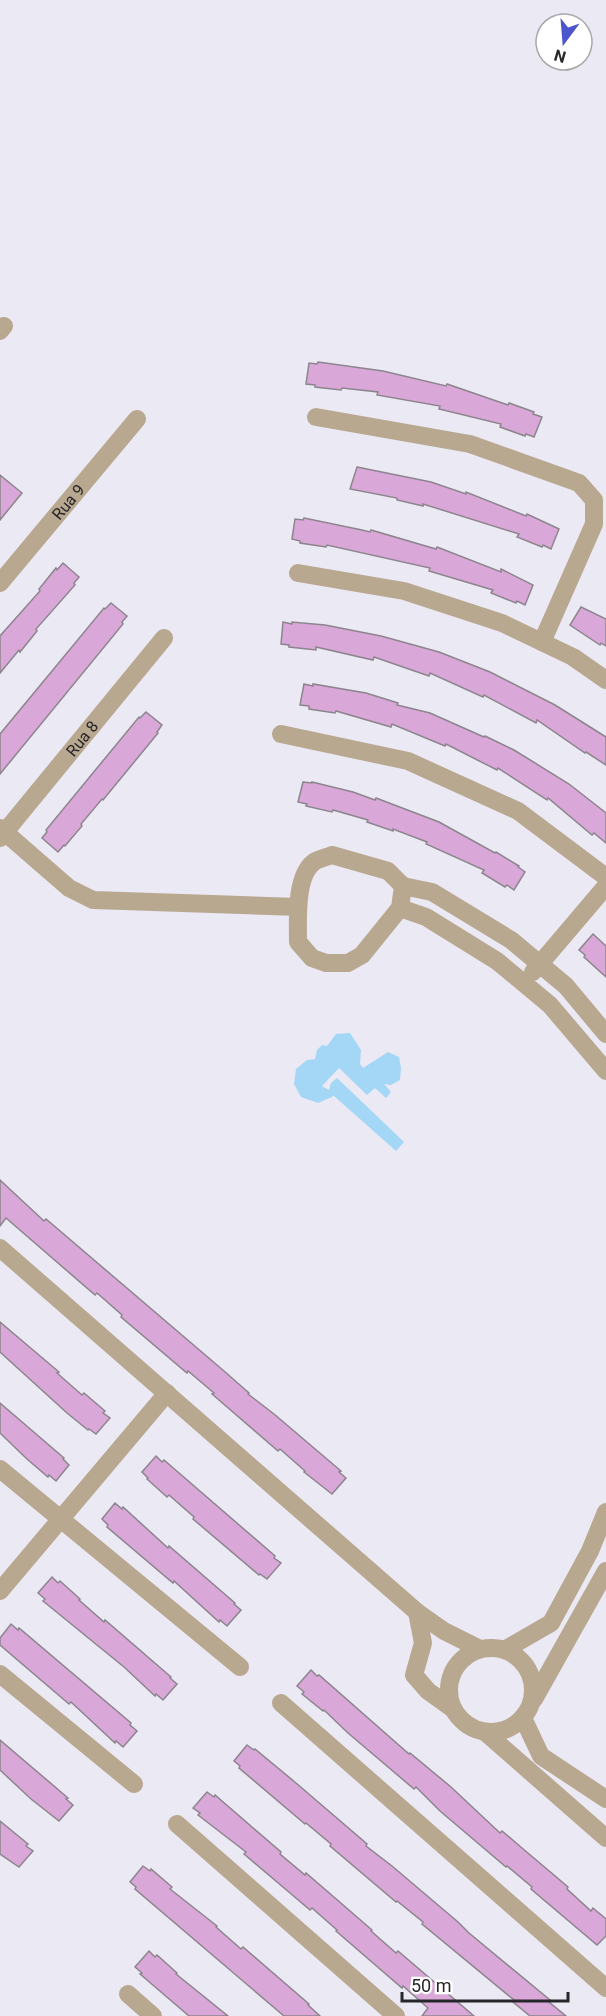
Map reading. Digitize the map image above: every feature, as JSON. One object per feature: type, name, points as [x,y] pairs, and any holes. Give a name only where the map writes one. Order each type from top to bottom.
[{"type":"street","points":[[316,417],[470,444],[579,483],[594,500],[594,524],[542,642]]},
{"type":"street","name":"Rua 9","points":[[0,584],[137,420]]},
{"type":"street","points":[[298,573],[404,591],[502,623],[573,657],[606,680]]},
{"type":"street","name":"Rua 8","points":[[2,833],[164,638]]},
{"type":"street","points":[[281,734],[408,760],[519,811],[606,877]]},
{"type":"street","points":[[2,833],[69,888],[93,900],[298,907]]},
{"type":"street","points":[[403,886],[400,908],[362,955],[348,963],[326,963],[312,958],[298,942],[298,907],[303,878],[314,862],[332,855],[388,871],[403,886],[432,892],[511,940],[566,986],[606,1034]]},
{"type":"street","points":[[524,983],[606,886]]},
{"type":"street","points":[[400,908],[426,917],[497,961],[550,1005],[606,1071]]},
{"type":"street","points":[[0,1248],[417,1612],[444,1631],[480,1649]]},
{"type":"street","points":[[0,1591],[168,1393]]},
{"type":"street","points":[[0,1469],[240,1667]]},
{"type":"street","points":[[506,1649],[551,1623],[590,1551],[606,1512]]},
{"type":"street","points":[[485,1732],[506,1730],[523,1718],[606,1571]]},
{"type":"street","points":[[417,1612],[423,1643],[414,1675],[428,1691],[453,1709],[466,1725],[485,1732],[606,1838]]},
{"type":"street","points":[[453,1709],[448,1689],[453,1669],[466,1654],[486,1647],[506,1649],[524,1661],[533,1680],[533,1700]]},
{"type":"street","points":[[0,1674],[134,1784]]},
{"type":"street","points":[[281,1703],[606,1988]]},
{"type":"street","points":[[523,1718],[541,1756],[606,1799]]},
{"type":"street","points":[[177,1824],[396,2016]]},
{"type":"street","points":[[128,1994],[153,2016]]},
{"type":"water","points":[[350,1033],[361,1050],[360,1064],[363,1068],[388,1052],[399,1057],[400,1080],[391,1085],[384,1084],[391,1092],[386,1098],[375,1088],[367,1095],[339,1068],[322,1086],[329,1090],[331,1083],[337,1078],[404,1142],[396,1151],[334,1096],[318,1103],[301,1097],[294,1084],[296,1069],[307,1060],[315,1059],[317,1050],[322,1045],[327,1046],[336,1034]]},
{"type":"building","points":[[318,362],[383,371],[446,386],[447,384],[508,405],[509,403],[542,417],[534,437],[526,434],[525,436],[500,427],[501,424],[439,409],[440,406],[377,395],[378,392],[342,388],[341,390],[306,384],[309,363],[317,364]]},
{"type":"building","points":[[357,467],[431,482],[466,494],[466,492],[526,516],[527,514],[559,529],[551,549],[517,537],[519,534],[423,504],[423,506],[397,500],[397,498],[350,489]]},
{"type":"building","points":[[0,475],[22,493],[0,520]]},
{"type":"building","points":[[304,518],[370,532],[371,530],[436,549],[437,547],[501,572],[501,569],[533,585],[525,605],[491,593],[493,590],[429,571],[430,568],[327,545],[326,547],[300,543],[292,539],[295,519],[303,520]]},
{"type":"building","points":[[63,563],[79,577],[75,585],[0,673],[0,636],[40,591],[39,589],[56,568],[57,570]]},
{"type":"building","points":[[111,603],[127,616],[123,624],[0,774],[0,734],[104,608]]},
{"type":"building","points":[[581,607],[606,619],[606,646],[601,643],[600,645],[570,625]]},
{"type":"building","points":[[283,622],[325,625],[381,636],[439,652],[490,672],[555,705],[606,737],[606,765],[537,720],[536,723],[484,695],[483,697],[430,673],[429,676],[374,657],[373,660],[316,647],[316,650],[281,644]]},
{"type":"building","points":[[304,684],[366,693],[398,703],[397,705],[430,713],[514,750],[569,784],[606,813],[606,843],[594,833],[592,835],[548,798],[547,800],[498,768],[497,770],[446,744],[445,746],[392,724],[391,727],[336,711],[335,713],[309,709],[309,706],[300,705]]},
{"type":"building","points":[[146,712],[162,725],[158,733],[58,852],[42,838],[46,830],[139,717]]},
{"type":"building","points":[[303,782],[353,792],[375,800],[376,798],[439,822],[496,852],[525,872],[514,890],[507,885],[505,887],[482,873],[484,870],[426,844],[427,842],[367,822],[368,820],[333,810],[332,812],[306,806],[307,804],[298,802]]},
{"type":"building","points":[[593,934],[606,946],[606,977],[579,950]]},
{"type":"building","points":[[0,1180],[44,1221],[46,1219],[248,1394],[341,1471],[339,1472],[346,1478],[332,1494],[280,1449],[278,1451],[212,1394],[214,1393],[188,1371],[187,1373],[121,1317],[122,1315],[97,1293],[95,1295],[6,1218],[0,1226]]},
{"type":"building","points":[[0,1322],[59,1372],[57,1373],[82,1395],[84,1393],[105,1411],[103,1413],[110,1418],[96,1434],[67,1413],[0,1352]]},
{"type":"building","points":[[0,1403],[64,1458],[69,1465],[56,1481],[27,1459],[0,1433]]},
{"type":"building","points":[[156,1456],[162,1462],[164,1460],[275,1556],[274,1558],[281,1563],[267,1579],[259,1575],[193,1519],[194,1517],[169,1495],[167,1497],[147,1479],[142,1472]]},
{"type":"building","points":[[115,1503],[122,1509],[123,1507],[168,1548],[169,1546],[235,1603],[241,1610],[227,1626],[220,1620],[219,1622],[174,1581],[173,1583],[107,1527],[108,1525],[102,1519]]},
{"type":"building","points":[[52,1577],[58,1583],[60,1581],[104,1622],[105,1620],[171,1677],[177,1684],[163,1700],[156,1694],[155,1696],[124,1667],[43,1601],[45,1599],[38,1593]]},
{"type":"building","points":[[11,1624],[18,1630],[19,1628],[131,1723],[130,1725],[137,1731],[123,1747],[116,1741],[115,1743],[71,1702],[69,1704],[0,1645],[0,1638]]},
{"type":"building","points":[[311,1670],[451,1787],[500,1833],[502,1831],[568,1887],[567,1889],[591,1911],[593,1908],[606,1919],[606,1936],[597,1945],[531,1889],[532,1887],[440,1811],[416,1787],[414,1789],[324,1710],[302,1694],[304,1692],[297,1686]]},
{"type":"building","points":[[0,1740],[68,1798],[66,1799],[73,1805],[59,1821],[0,1770]]},
{"type":"building","points":[[247,1745],[296,1783],[367,1844],[366,1846],[550,2000],[549,2002],[566,2016],[530,2016],[513,2002],[514,2000],[422,1924],[423,1922],[396,1902],[330,1846],[331,1844],[239,1768],[240,1766],[234,1761]]},
{"type":"building","points":[[207,1792],[214,1797],[215,1795],[396,1953],[398,1951],[474,2016],[422,2016],[428,2008],[403,1986],[402,1988],[312,1908],[310,1910],[244,1854],[246,1852],[198,1815],[200,1813],[193,1808]]},
{"type":"building","points":[[0,1821],[28,1844],[26,1846],[33,1851],[19,1867],[0,1854]]},
{"type":"building","points":[[143,1866],[150,1871],[151,1869],[172,1887],[170,1889],[217,1926],[241,1949],[243,1947],[320,2016],[284,2016],[135,1889],[136,1887],[130,1882]]},
{"type":"building","points":[[149,1951],[155,1957],[157,1955],[176,1974],[228,2016],[189,2016],[140,1974],[142,1973],[135,1967]]}]
